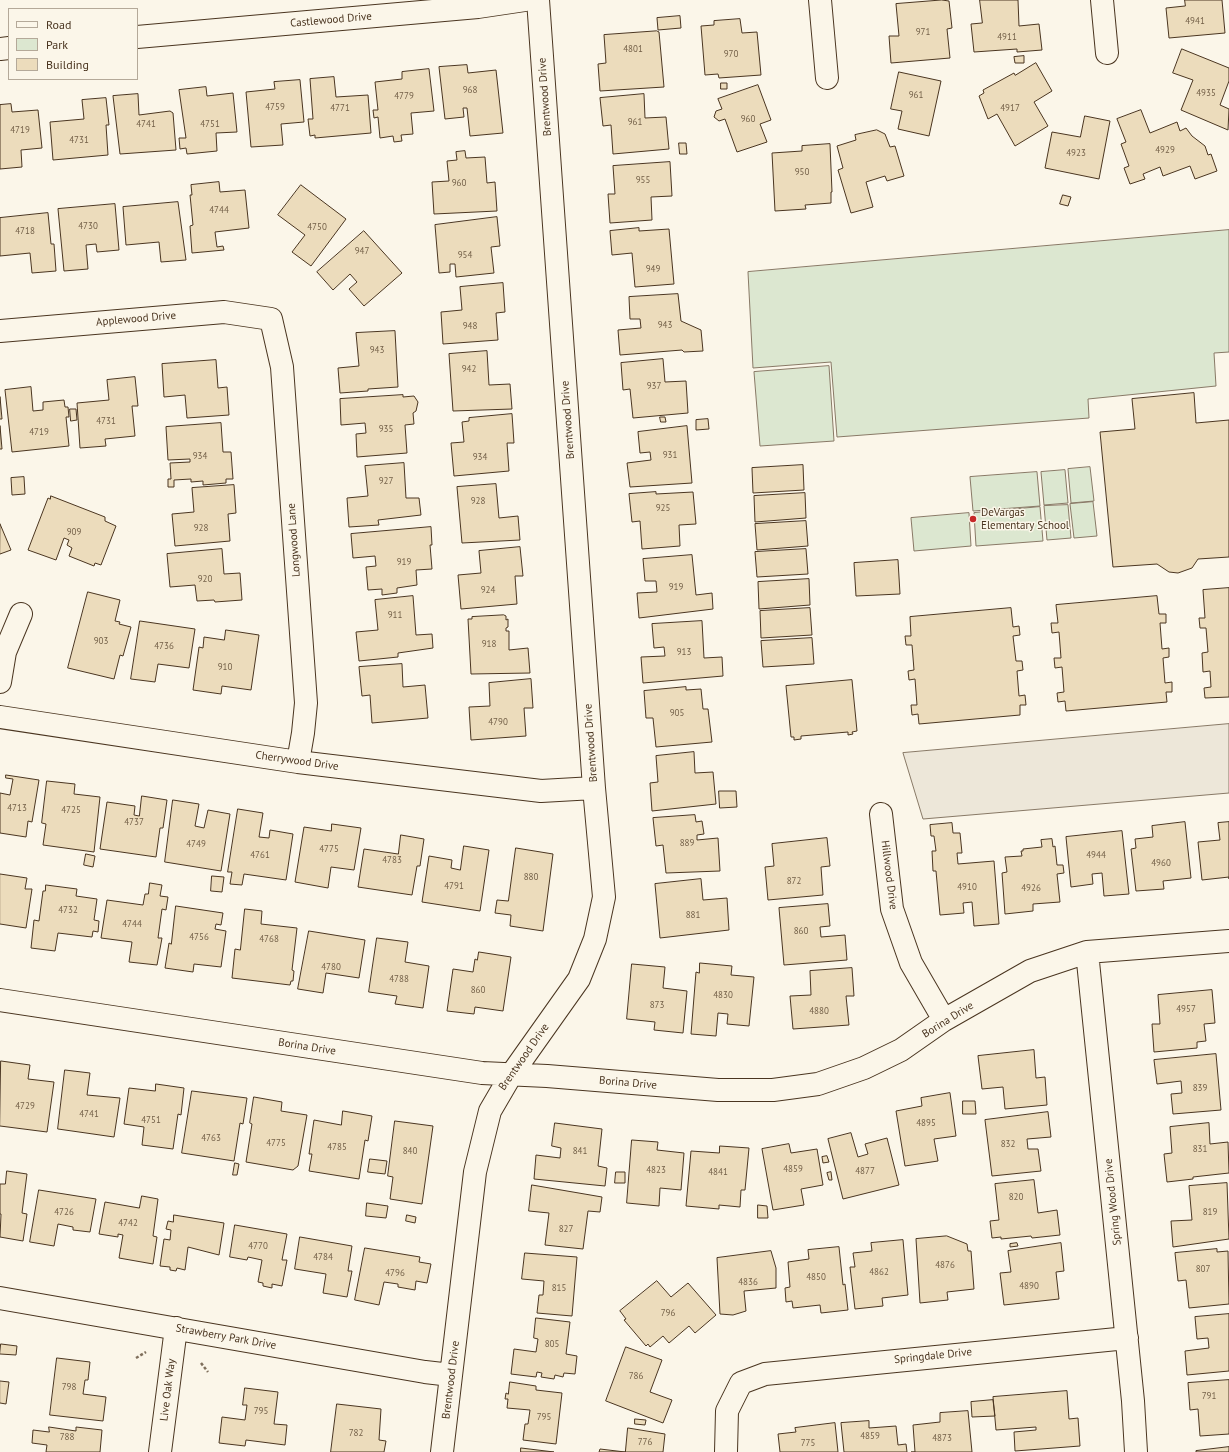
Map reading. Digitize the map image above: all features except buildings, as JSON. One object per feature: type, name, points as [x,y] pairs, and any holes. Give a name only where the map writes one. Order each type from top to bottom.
[{"type":"street","name":"Castlewood Drive","points":[[138,37],[478,7],[526,0]]},
{"type":"street","name":"Brentwood Drive","points":[[442,1452],[475,1172],[490,1111],[511,1074],[579,979],[595,939],[604,897],[594,788],[538,0]]},
{"type":"street","points":[[820,0],[827,78]]},
{"type":"street","points":[[1102,0],[1107,53]]},
{"type":"street","name":"Applewood Drive","points":[[0,331],[224,312],[271,319]]},
{"type":"street","name":"Longwood Lane","points":[[271,319],[282,367],[306,703],[298,762]]},
{"type":"street","points":[[0,682],[5,652],[21,614]]},
{"type":"street","name":"Cherrywood Drive","points":[[0,717],[298,762],[541,792],[594,788]]},
{"type":"street","name":"Hillwood Drive","points":[[881,814],[892,910],[911,963],[944,1020]]},
{"type":"street","name":"Borina Drive","points":[[0,1000],[482,1074],[511,1074],[718,1090],[772,1090],[818,1084],[864,1068],[900,1050],[944,1020],[1030,971],[1087,952],[1229,941]]},
{"type":"street","name":"Spring Wood Drive","points":[[1087,952],[1127,1338],[1136,1452]]},
{"type":"street","name":"Strawberry Park Drive","points":[[0,1298],[425,1372],[451,1375]]},
{"type":"street","name":"Live Oak Way","points":[[160,1452],[176,1328]]},
{"type":"street","name":"Springdale Drive","points":[[726,1452],[727,1411],[741,1383],[765,1374],[1127,1338]]},
{"type":"path","points":[[136,1358],[146,1352]]},
{"type":"path","points":[[200,1364],[208,1372]]},
{"type":"green space","points":[[1229,230],[1229,352],[1214,353],[1216,386],[1088,399],[1089,418],[837,437],[831,362],[753,368],[748,272]]},
{"type":"green space","points":[[829,366],[834,441],[760,446],[754,372]]},
{"type":"green space","points":[[1090,467],[1094,501],[1071,503],[1068,469]]},
{"type":"green space","points":[[1065,470],[1068,503],[1044,505],[1041,472]]},
{"type":"green space","points":[[1037,472],[1040,506],[973,511],[970,477]]},
{"type":"green space","points":[[1093,502],[1097,536],[1074,538],[1070,504]]},
{"type":"green space","points":[[1068,505],[1071,538],[1047,540],[1044,506]]},
{"type":"green space","points":[[1040,507],[1043,541],[976,546],[974,513]]},
{"type":"green space","points":[[969,513],[971,546],[914,551],[911,518]]},
{"type":"shaded area","points":[[1229,724],[1229,793],[923,819],[903,753]]},
{"type":"place","name":"DeVargas Elementary School","points":[[973,519]]}]
